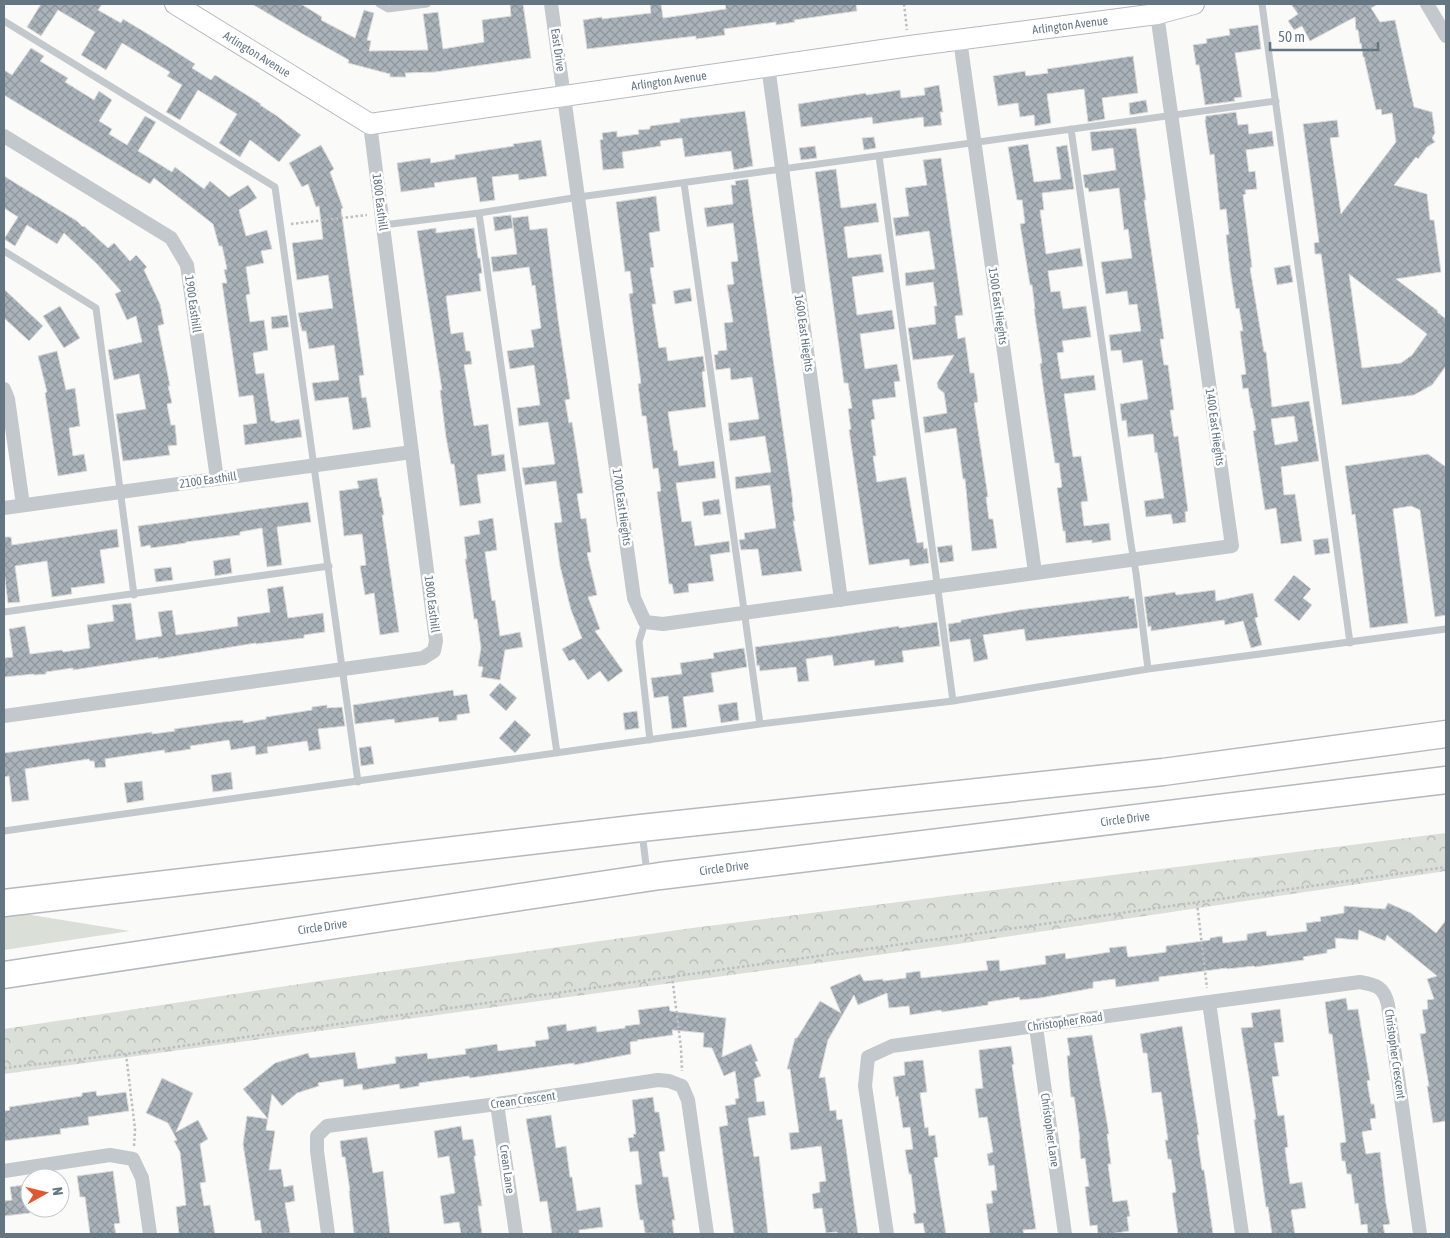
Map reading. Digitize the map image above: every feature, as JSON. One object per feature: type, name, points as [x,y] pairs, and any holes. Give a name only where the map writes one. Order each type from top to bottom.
[{"type":"highway","points":[[4,903],[641,828],[1163,772],[1446,734]]},
{"type":"highway","name":"Circle Drive","points":[[4,975],[648,878],[1446,780]]},
{"type":"street","name":"Arlington Avenue","points":[[175,4],[370,124],[768,66],[1157,14],[1194,4]]},
{"type":"street","name":"East Drive","points":[[552,4],[564,97]]},
{"type":"street","points":[[1427,4],[1446,36]]},
{"type":"street","name":"1400 East Hieghts","points":[[938,587],[1232,546],[1157,14]]},
{"type":"street","name":"1500 East Hieghts","points":[[960,40],[1035,572]]},
{"type":"street","name":"1600 East Hieghts","points":[[768,66],[840,600]]},
{"type":"street","name":"1700 East Hieghts","points":[[564,97],[634,598],[644,622]]},
{"type":"street","name":"1800 Easthill","points":[[4,716],[423,658],[434,651],[436,641],[370,124]]},
{"type":"street","name":"1900 Easthill","points":[[4,136],[171,238],[187,264],[217,479]]},
{"type":"street","points":[[4,389],[8,399],[23,505]]},
{"type":"street","name":"2100 Easthill","points":[[4,508],[412,452]]},
{"type":"street","points":[[644,622],[663,624],[938,587]]},
{"type":"street","name":"Christopher Crescent","points":[[1208,996],[1360,982],[1376,985],[1386,994],[1420,1234]]},
{"type":"street","points":[[1208,996],[1242,1234]]},
{"type":"street","name":"Christopher Road","points":[[887,1234],[865,1086],[868,1057],[892,1046],[1036,1027],[1208,996]]},
{"type":"street","name":"Christopher Lane","points":[[1036,1027],[1065,1234]]},
{"type":"street","name":"Crean Crescent","points":[[328,1234],[317,1151],[317,1136],[327,1126],[498,1104],[658,1080],[669,1081],[682,1086],[691,1113],[707,1234]]},
{"type":"street","name":"Crean Lane","points":[[498,1104],[516,1234]]},
{"type":"street","points":[[4,1171],[110,1155],[134,1159],[142,1178],[150,1234]]},
{"type":"lane","points":[[379,4],[388,9],[427,4]]},
{"type":"lane","points":[[1262,4],[1350,643]]},
{"type":"lane","points":[[4,21],[275,188],[358,782]]},
{"type":"lane","points":[[383,225],[1276,100]]},
{"type":"lane","points":[[1071,129],[1134,559],[1148,669]]},
{"type":"lane","points":[[880,156],[953,700]]},
{"type":"lane","points":[[684,184],[760,724]]},
{"type":"lane","points":[[479,213],[557,753]]},
{"type":"lane","points":[[4,251],[96,308],[134,595]]},
{"type":"lane","points":[[4,612],[329,566]]},
{"type":"lane","points":[[644,622],[639,642],[650,740]]},
{"type":"lane","points":[[4,832],[760,724],[953,700],[1148,669],[1446,629]]},
{"type":"lane","points":[[641,828],[648,878]]},
{"type":"path","points":[[904,4],[908,31]]},
{"type":"path","points":[[280,225],[364,215]]},
{"type":"path","points":[[4,1068],[126,1054],[1446,866]]},
{"type":"path","points":[[1196,903],[1208,996]]},
{"type":"path","points":[[672,976],[681,1054]]},
{"type":"path","points":[[126,1054],[135,1129]]},
{"type":"green space","points":[[1446,833],[1446,871],[965,943],[4,1074],[4,1029],[326,980],[692,928]]},
{"type":"green space","points":[[4,913],[19,913],[130,931],[4,950]]},
{"type":"building","points":[[41,4],[102,4],[98,10],[121,23],[123,19],[148,34],[195,64],[192,68],[211,80],[215,75],[261,104],[301,135],[279,162],[250,140],[240,157],[219,143],[237,114],[198,90],[180,120],[166,112],[182,85],[167,76],[170,72],[122,43],[106,70],[81,55],[95,32],[58,10],[41,36],[27,27]]},
{"type":"building","points":[[252,4],[301,4],[322,17],[321,20],[355,38],[364,10],[374,13],[367,40],[371,41],[369,51],[428,50],[423,14],[438,12],[443,49],[484,42],[482,20],[511,16],[510,4],[523,4],[531,58],[435,72],[405,73],[406,77],[390,77],[390,74],[348,63],[349,60]]},
{"type":"building","points":[[650,4],[661,4],[663,18],[726,9],[725,4],[856,4],[857,11],[794,20],[795,22],[776,25],[776,22],[724,29],[725,35],[696,39],[696,36],[587,49],[583,20],[651,13]]},
{"type":"building","points":[[1291,4],[1378,4],[1371,8],[1380,22],[1395,20],[1414,107],[1432,112],[1435,133],[1432,138],[1435,142],[1427,147],[1418,159],[1416,157],[1394,185],[1427,194],[1430,220],[1434,220],[1441,272],[1396,279],[1446,319],[1446,366],[1432,385],[1414,395],[1342,405],[1321,254],[1315,254],[1314,243],[1319,242],[1303,124],[1337,120],[1339,137],[1330,138],[1341,214],[1396,142],[1392,113],[1382,115],[1381,109],[1376,110],[1358,30],[1356,30],[1355,17],[1310,41],[1302,26],[1294,30],[1288,21],[1298,14]],"holes":[[[1349,274],[1427,334],[1412,355],[1401,363],[1362,368]]]},
{"type":"building","points":[[1258,25],[1261,49],[1235,53],[1242,97],[1234,98],[1235,101],[1205,105],[1199,65],[1196,65],[1193,45],[1207,43],[1206,39],[1230,35],[1229,29]]},
{"type":"building","points":[[31,48],[44,56],[40,61],[68,78],[65,82],[94,100],[99,91],[112,100],[99,121],[112,129],[109,134],[127,145],[145,116],[156,122],[138,151],[172,172],[175,167],[204,189],[210,181],[229,197],[248,185],[257,198],[239,210],[246,236],[267,230],[272,249],[261,251],[264,263],[246,267],[250,294],[246,295],[250,322],[264,320],[268,350],[253,353],[256,374],[264,373],[271,421],[275,421],[275,423],[299,419],[302,437],[245,445],[243,425],[257,423],[253,395],[239,397],[222,283],[227,283],[224,270],[227,269],[222,246],[219,246],[213,224],[154,178],[150,184],[4,95],[4,70],[12,75]]},
{"type":"building","points":[[1133,56],[1138,93],[1102,98],[1105,119],[1088,122],[1084,89],[1047,94],[1051,123],[1035,126],[1034,115],[1020,117],[1018,103],[998,106],[993,76],[1025,71],[1026,76],[1048,73],[1047,69]]},
{"type":"building","points":[[939,85],[943,112],[940,112],[942,125],[924,127],[923,117],[873,124],[872,117],[801,127],[798,104],[866,93],[866,95],[900,90],[901,98],[925,95],[924,88]]},
{"type":"building","points":[[1146,100],[1148,112],[1130,115],[1129,103]]},
{"type":"building","points":[[745,111],[753,166],[734,170],[731,151],[685,157],[682,138],[660,141],[661,146],[622,152],[624,168],[603,170],[600,140],[603,139],[602,133],[617,131],[617,137],[639,134],[638,130],[650,129],[650,126],[680,122],[680,119]]},
{"type":"building","points":[[1236,112],[1238,125],[1248,124],[1249,134],[1272,131],[1274,146],[1246,150],[1249,172],[1255,171],[1257,189],[1245,190],[1246,194],[1243,195],[1252,267],[1250,268],[1264,352],[1266,352],[1272,407],[1309,401],[1319,461],[1281,467],[1284,495],[1295,494],[1302,541],[1281,544],[1276,508],[1265,510],[1253,431],[1256,430],[1248,388],[1243,389],[1241,375],[1246,374],[1240,331],[1243,331],[1239,308],[1236,309],[1230,270],[1226,235],[1229,234],[1226,209],[1220,210],[1214,154],[1210,155],[1205,121],[1206,116]],"holes":[[[1294,416],[1298,441],[1275,445],[1271,419]]]},
{"type":"building","points":[[1136,128],[1146,200],[1144,200],[1164,339],[1160,339],[1164,365],[1168,365],[1174,410],[1170,410],[1174,437],[1178,436],[1188,511],[1185,512],[1186,522],[1173,524],[1171,514],[1146,517],[1144,501],[1164,498],[1153,434],[1128,437],[1126,420],[1122,421],[1120,404],[1148,399],[1142,360],[1123,363],[1121,350],[1111,351],[1109,335],[1141,331],[1137,304],[1129,305],[1127,291],[1106,294],[1101,262],[1132,258],[1128,229],[1124,230],[1119,188],[1089,192],[1088,188],[1085,188],[1083,175],[1116,170],[1113,148],[1092,151],[1090,132]]},
{"type":"building","points":[[874,137],[876,148],[864,150],[862,138]]},
{"type":"building","points":[[541,140],[547,176],[519,180],[518,174],[492,177],[495,200],[480,202],[476,177],[434,183],[435,187],[401,192],[397,163],[430,158],[431,163],[455,159],[455,155]]},
{"type":"building","points":[[1028,144],[1034,182],[1061,179],[1056,147],[1067,145],[1074,189],[1042,193],[1044,210],[1040,210],[1046,254],[1080,248],[1083,266],[1048,271],[1051,292],[1060,291],[1063,309],[1086,306],[1091,337],[1062,341],[1064,352],[1057,353],[1061,379],[1094,375],[1096,390],[1064,394],[1073,457],[1081,456],[1088,501],[1081,502],[1084,526],[1109,523],[1111,540],[1092,543],[1092,540],[1066,543],[1065,531],[1063,531],[1057,488],[1062,487],[1059,463],[1055,463],[1040,364],[1042,363],[1032,285],[1030,285],[1020,224],[1025,223],[1022,200],[1017,200],[1008,147]]},
{"type":"building","points":[[321,145],[334,169],[330,172],[343,208],[341,209],[364,375],[359,376],[362,398],[366,397],[371,427],[353,430],[348,397],[315,401],[312,383],[339,380],[334,345],[309,349],[306,331],[302,331],[298,313],[333,308],[328,275],[297,280],[292,243],[323,239],[319,206],[316,207],[308,184],[302,187],[289,163]]},
{"type":"building","points":[[815,146],[817,158],[801,160],[799,148]]},
{"type":"building","points":[[941,158],[963,315],[955,316],[958,339],[965,337],[970,373],[974,373],[978,402],[974,403],[988,497],[986,497],[989,519],[993,519],[997,548],[972,551],[965,479],[963,479],[956,428],[925,433],[923,417],[947,413],[944,393],[938,388],[937,383],[954,355],[913,360],[908,328],[936,324],[934,306],[937,306],[933,282],[906,286],[905,273],[935,269],[929,231],[896,236],[893,218],[909,216],[905,188],[927,185],[923,160]]},
{"type":"building","points":[[836,169],[841,208],[876,203],[879,222],[844,227],[848,258],[881,254],[884,272],[852,277],[857,315],[892,310],[895,329],[860,334],[865,369],[897,364],[900,381],[894,382],[896,397],[872,400],[875,419],[871,420],[876,456],[873,456],[877,482],[906,477],[917,543],[923,542],[924,549],[927,548],[929,563],[910,566],[909,559],[869,565],[849,430],[851,429],[848,409],[852,408],[848,383],[844,383],[815,172]]},
{"type":"building","points":[[4,176],[77,221],[108,248],[114,243],[130,261],[136,255],[147,267],[144,270],[160,304],[164,324],[158,326],[172,403],[167,404],[171,425],[175,425],[177,445],[168,446],[170,455],[123,461],[116,414],[146,409],[139,374],[114,380],[108,350],[142,342],[136,316],[127,320],[115,294],[121,291],[97,264],[64,233],[57,244],[27,225],[15,246],[4,239],[18,217],[4,208]]},
{"type":"building","points":[[748,179],[793,502],[795,521],[793,521],[802,571],[762,576],[758,549],[741,550],[739,540],[745,539],[744,533],[776,528],[770,485],[736,489],[735,477],[771,472],[765,436],[730,441],[728,423],[759,419],[752,377],[731,380],[730,368],[716,370],[714,355],[718,354],[718,351],[727,350],[724,323],[733,322],[727,285],[734,284],[731,262],[738,261],[733,223],[707,227],[704,208],[733,204],[731,185],[736,185],[735,181]]},
{"type":"building","points":[[656,196],[660,231],[649,233],[654,267],[650,268],[656,304],[652,304],[659,348],[666,347],[668,361],[703,356],[705,371],[702,372],[706,407],[668,412],[674,451],[677,450],[679,466],[714,461],[716,478],[676,483],[682,522],[691,521],[695,546],[729,541],[730,552],[710,555],[714,581],[688,584],[689,592],[674,594],[672,584],[669,584],[657,492],[661,491],[658,468],[653,469],[646,416],[642,416],[638,384],[641,383],[629,294],[633,293],[630,271],[625,272],[616,202]]},
{"type":"building","points":[[511,215],[513,228],[495,231],[493,217]]},
{"type":"building","points":[[528,216],[530,230],[547,228],[570,399],[565,400],[569,423],[572,422],[583,493],[577,494],[581,519],[586,518],[591,552],[587,553],[597,595],[588,597],[600,629],[595,631],[623,671],[608,682],[600,671],[588,680],[574,659],[569,661],[562,649],[582,638],[571,610],[560,566],[554,523],[562,522],[556,481],[525,485],[522,468],[555,464],[548,422],[519,426],[517,408],[540,405],[534,365],[510,369],[507,351],[534,347],[531,330],[541,328],[535,285],[532,286],[529,267],[493,272],[491,257],[517,254],[512,218]]},
{"type":"building","points":[[436,228],[436,233],[474,228],[482,273],[479,274],[481,291],[446,296],[451,334],[463,332],[466,351],[470,351],[472,364],[464,365],[474,426],[488,424],[492,456],[504,454],[506,471],[477,475],[481,503],[460,506],[454,464],[451,464],[446,437],[440,390],[442,390],[417,231]]},
{"type":"building","points":[[1290,265],[1293,282],[1277,285],[1274,268]]},
{"type":"building","points":[[690,288],[692,301],[675,304],[673,291]]},
{"type":"building","points":[[4,289],[43,326],[29,341],[4,318]]},
{"type":"building","points":[[60,306],[80,338],[64,348],[43,316]]},
{"type":"building","points":[[287,315],[289,327],[272,329],[271,317]]},
{"type":"building","points":[[57,351],[66,390],[75,388],[80,426],[69,428],[73,456],[84,454],[87,471],[58,476],[45,393],[47,392],[38,356]]},
{"type":"building","points":[[1428,454],[1446,467],[1446,615],[1435,617],[1420,510],[1411,506],[1393,509],[1408,623],[1370,628],[1355,514],[1352,515],[1345,466]]},
{"type":"building","points":[[377,478],[384,515],[382,515],[399,632],[380,635],[374,593],[365,595],[360,566],[366,565],[362,534],[344,536],[339,491],[359,488],[357,481]]},
{"type":"building","points":[[719,499],[721,514],[704,516],[702,502]]},
{"type":"building","points":[[308,502],[311,522],[277,527],[282,565],[267,567],[262,528],[240,532],[240,535],[151,548],[150,545],[141,547],[138,526]]},
{"type":"building","points":[[493,518],[497,550],[485,552],[492,601],[495,600],[500,636],[520,632],[523,647],[505,650],[500,680],[481,677],[483,667],[478,666],[481,648],[477,619],[474,619],[465,559],[467,559],[464,537],[480,534],[478,521]]},
{"type":"building","points":[[117,529],[119,547],[100,550],[105,583],[71,588],[72,594],[52,597],[47,561],[15,566],[20,602],[8,603],[4,571],[4,537],[11,537],[12,545]]},
{"type":"building","points":[[1328,538],[1330,553],[1315,555],[1313,540]]},
{"type":"building","points":[[952,545],[954,561],[940,563],[937,547]]},
{"type":"building","points":[[230,558],[232,573],[215,576],[213,561]]},
{"type":"building","points":[[171,567],[173,580],[156,582],[154,569]]},
{"type":"building","points":[[1294,575],[1311,589],[1303,598],[1312,605],[1299,621],[1274,600]]},
{"type":"building","points":[[283,586],[288,618],[323,613],[325,632],[304,635],[304,638],[256,643],[158,659],[158,657],[73,670],[73,668],[46,672],[46,674],[4,677],[4,658],[13,657],[9,629],[25,626],[30,654],[90,648],[87,625],[114,621],[112,605],[131,603],[136,640],[162,636],[158,612],[172,610],[176,635],[213,630],[238,626],[237,617],[270,612],[267,589]]},
{"type":"building","points":[[1215,590],[1216,601],[1253,593],[1258,617],[1255,618],[1262,645],[1251,648],[1243,621],[1225,625],[1224,620],[1151,631],[1151,626],[1148,627],[1144,597],[1175,592],[1176,595]]},
{"type":"building","points":[[1129,596],[1129,599],[1134,598],[1138,628],[1026,641],[1024,629],[983,635],[988,659],[974,662],[970,639],[950,642],[948,624],[961,622],[961,620],[1019,610]]},
{"type":"building","points":[[937,622],[940,646],[902,651],[904,662],[875,666],[874,660],[834,666],[832,655],[806,659],[809,681],[798,682],[796,667],[760,671],[759,665],[757,666],[755,647]]},
{"type":"building","points":[[744,648],[747,667],[711,673],[714,692],[683,697],[687,727],[672,729],[668,696],[654,698],[651,678],[682,674],[680,663],[714,658],[713,653]]},
{"type":"building","points":[[500,683],[517,698],[506,711],[489,695]]},
{"type":"building","points":[[453,690],[454,696],[467,694],[470,713],[457,715],[457,720],[439,722],[438,717],[395,723],[394,719],[355,724],[353,705]]},
{"type":"building","points":[[737,702],[739,720],[721,723],[718,705]]},
{"type":"building","points":[[327,705],[327,708],[342,707],[345,726],[318,729],[321,749],[309,751],[307,741],[267,747],[268,753],[256,755],[255,746],[231,750],[229,740],[190,746],[191,749],[165,753],[164,750],[105,759],[106,767],[95,768],[94,761],[89,759],[25,769],[29,800],[12,802],[9,776],[4,777],[4,753],[152,732],[152,734],[175,731],[174,729],[223,722],[243,720],[243,723],[266,719],[266,717],[312,710],[312,707]]},
{"type":"building","points":[[637,711],[639,728],[625,730],[623,713]]},
{"type":"building","points":[[515,720],[531,735],[515,753],[499,738]]},
{"type":"building","points":[[371,746],[374,764],[361,766],[359,748]]},
{"type":"building","points":[[231,772],[233,789],[213,792],[211,775]]},
{"type":"building","points":[[142,781],[144,800],[127,803],[124,783]]},
{"type":"building","points":[[1388,903],[1411,913],[1436,933],[1446,920],[1446,1121],[1433,1123],[1420,1034],[1426,1033],[1422,1010],[1428,1009],[1427,1000],[1434,999],[1427,979],[1437,976],[1387,935],[1385,941],[1359,930],[1358,940],[1335,938],[1336,948],[1327,950],[1327,953],[1303,957],[1304,960],[1159,977],[1159,981],[1116,987],[1115,979],[1093,982],[1093,988],[1040,998],[1020,1000],[1019,997],[988,1002],[988,1005],[942,1012],[941,1010],[910,1015],[909,1006],[889,1008],[887,993],[858,1005],[854,995],[828,1040],[819,1078],[825,1077],[830,1111],[836,1110],[837,1120],[842,1119],[858,1234],[826,1233],[822,1208],[814,1209],[812,1194],[820,1192],[819,1182],[826,1181],[821,1146],[791,1150],[789,1133],[799,1132],[790,1069],[787,1069],[795,1038],[797,1038],[820,1001],[841,1013],[830,987],[860,974],[864,981],[883,979],[883,981],[906,978],[906,973],[920,971],[921,978],[988,970],[986,961],[999,960],[1000,971],[1046,964],[1045,956],[1065,953],[1066,959],[1110,952],[1109,948],[1126,946],[1128,957],[1166,952],[1166,946],[1210,940],[1210,938],[1222,936],[1223,943],[1247,940],[1247,934],[1266,931],[1267,936],[1307,931],[1306,923],[1321,921],[1320,917],[1344,913],[1344,906],[1385,909]]},
{"type":"building","points":[[1346,998],[1348,1010],[1358,1009],[1370,1080],[1367,1081],[1371,1104],[1374,1104],[1376,1118],[1370,1119],[1372,1130],[1362,1132],[1366,1154],[1380,1152],[1390,1224],[1383,1225],[1385,1234],[1368,1234],[1367,1224],[1361,1225],[1358,1203],[1355,1204],[1351,1174],[1347,1174],[1345,1161],[1342,1161],[1340,1143],[1346,1142],[1332,1034],[1329,1034],[1325,1002]]},
{"type":"building","points":[[669,1006],[670,1011],[726,1018],[722,1057],[751,1044],[758,1061],[755,1062],[761,1076],[754,1079],[757,1102],[764,1101],[766,1115],[748,1118],[754,1157],[759,1156],[768,1234],[734,1234],[719,1127],[728,1125],[725,1106],[736,1104],[735,1099],[739,1098],[735,1071],[724,1076],[712,1048],[703,1047],[704,1033],[672,1030],[673,1035],[630,1042],[631,1054],[574,1065],[574,1063],[470,1078],[469,1076],[419,1083],[419,1086],[400,1089],[399,1084],[363,1090],[362,1084],[344,1087],[343,1079],[318,1083],[319,1086],[297,1093],[282,1106],[272,1094],[268,1119],[243,1089],[275,1063],[308,1053],[310,1058],[355,1052],[358,1069],[396,1063],[395,1057],[427,1053],[428,1059],[466,1054],[465,1049],[497,1044],[498,1051],[536,1046],[535,1041],[549,1039],[547,1027],[566,1024],[567,1031],[596,1026],[597,1032],[625,1028],[625,1026],[640,1024],[638,1010]]},
{"type":"building","points":[[1280,1009],[1284,1042],[1274,1043],[1279,1076],[1272,1077],[1278,1116],[1284,1115],[1288,1147],[1285,1148],[1290,1184],[1302,1182],[1306,1208],[1291,1210],[1295,1234],[1272,1234],[1268,1207],[1266,1207],[1254,1120],[1256,1119],[1241,1028],[1253,1027],[1251,1013]]},
{"type":"building","points":[[1182,1026],[1213,1234],[1178,1234],[1172,1193],[1176,1192],[1171,1159],[1168,1159],[1165,1140],[1168,1140],[1161,1092],[1152,1093],[1147,1053],[1143,1053],[1140,1034]]},
{"type":"building","points":[[1092,1035],[1109,1134],[1107,1134],[1111,1164],[1108,1164],[1113,1202],[1127,1200],[1130,1216],[1127,1217],[1129,1231],[1110,1234],[1098,1234],[1097,1225],[1090,1226],[1085,1187],[1089,1186],[1085,1158],[1081,1159],[1075,1103],[1074,1097],[1071,1097],[1067,1056],[1070,1055],[1067,1038]]},
{"type":"building","points":[[1011,1046],[1014,1064],[1012,1065],[1036,1229],[1023,1230],[1024,1234],[990,1234],[986,1204],[993,1203],[991,1191],[997,1190],[994,1165],[989,1166],[987,1154],[993,1152],[987,1117],[979,1118],[975,1089],[983,1088],[979,1050]]},
{"type":"building","points":[[923,1060],[927,1092],[920,1093],[925,1128],[928,1127],[929,1136],[935,1135],[938,1157],[934,1158],[946,1234],[925,1234],[923,1223],[915,1224],[913,1213],[916,1213],[911,1174],[909,1174],[905,1150],[913,1149],[910,1127],[903,1128],[893,1077],[905,1075],[904,1062]]},
{"type":"building","points":[[162,1078],[193,1093],[176,1132],[198,1120],[208,1139],[200,1144],[206,1182],[200,1183],[204,1206],[210,1205],[215,1234],[179,1234],[176,1207],[186,1205],[180,1152],[174,1141],[177,1140],[168,1123],[146,1113]]},
{"type":"building","points":[[96,1091],[97,1096],[126,1092],[129,1111],[88,1117],[89,1125],[60,1129],[61,1134],[4,1141],[4,1111],[10,1110],[9,1107],[82,1096],[82,1093]]},
{"type":"building","points":[[653,1097],[655,1112],[659,1112],[662,1131],[665,1151],[659,1152],[663,1177],[668,1177],[675,1220],[672,1220],[674,1234],[645,1233],[643,1220],[640,1220],[637,1202],[635,1185],[642,1184],[638,1151],[630,1152],[628,1138],[634,1137],[633,1134],[636,1134],[632,1100]]},
{"type":"building","points":[[551,1115],[556,1148],[566,1146],[577,1211],[600,1207],[603,1227],[579,1230],[579,1234],[552,1234],[547,1201],[540,1202],[526,1119]]},
{"type":"building","points":[[247,1116],[268,1119],[266,1130],[275,1131],[269,1170],[281,1169],[284,1187],[293,1185],[295,1201],[285,1203],[290,1233],[262,1234],[260,1220],[255,1221],[243,1144]]},
{"type":"building","points":[[461,1126],[463,1140],[473,1139],[482,1206],[478,1206],[482,1234],[461,1234],[459,1222],[444,1224],[440,1196],[455,1193],[449,1156],[438,1158],[434,1131]]},
{"type":"building","points":[[367,1137],[373,1173],[383,1171],[390,1234],[354,1234],[345,1157],[342,1157],[340,1141]]},
{"type":"building","points":[[113,1171],[120,1223],[114,1224],[116,1234],[90,1234],[85,1197],[80,1197],[77,1176]]},
{"type":"building","points":[[20,1185],[20,1214],[4,1216],[4,1201],[12,1200],[10,1187]]}]
